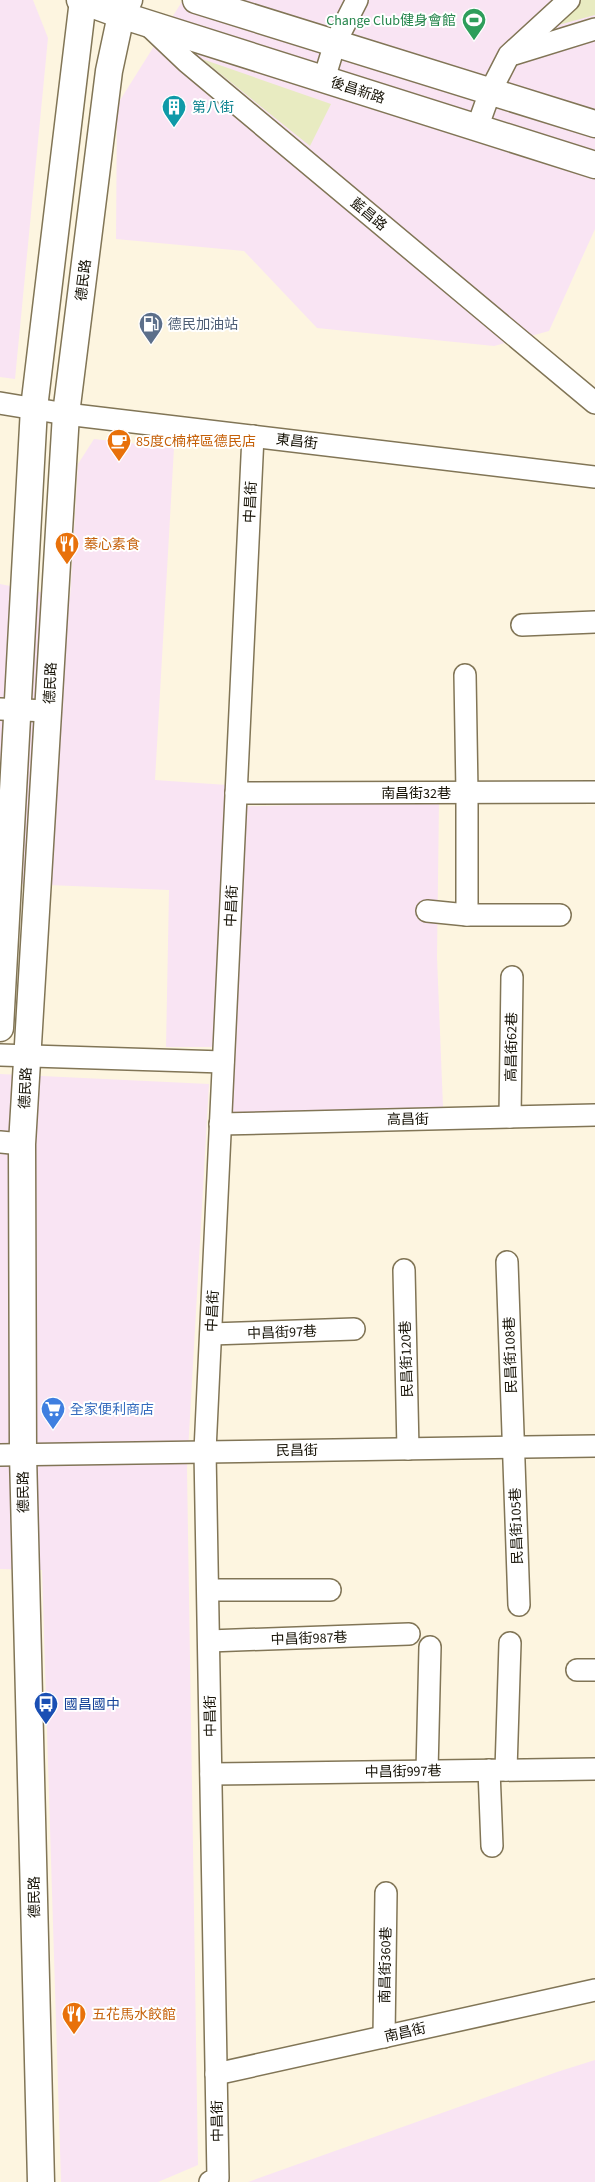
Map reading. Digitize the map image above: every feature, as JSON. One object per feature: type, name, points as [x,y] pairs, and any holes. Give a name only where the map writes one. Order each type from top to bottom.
[{"type":"street","points":[[196,0],[595,124]]},
{"type":"street","points":[[324,79],[335,43],[357,0]]},
{"type":"street","points":[[477,128],[490,92],[510,55],[569,0]]},
{"type":"street","points":[[0,1028],[9,709],[34,408],[82,1]]},
{"type":"street","name":"藍昌路","points":[[82,1],[131,12],[187,62],[595,403]]},
{"type":"street","name":"後昌新路","points":[[131,12],[324,79],[595,165]]},
{"type":"street","name":"德民路","points":[[41,2182],[11,1454],[11,1143],[27,1055],[66,414],[109,71],[131,12]]},
{"type":"street","points":[[510,55],[595,29]]},
{"type":"street","name":"東昌街","points":[[0,402],[66,414],[595,477]]},
{"type":"street","name":"中昌街","points":[[210,2182],[218,2178],[206,1451],[253,436]]},
{"type":"street","points":[[522,625],[595,622]]},
{"type":"street","points":[[465,675],[467,915]]},
{"type":"street","points":[[9,709],[48,711]]},
{"type":"street","name":"南昌街32巷","points":[[236,793],[595,792]]},
{"type":"street","points":[[427,911],[467,915],[560,916]]},
{"type":"street","name":"高昌街62巷","points":[[510,1117],[512,977]]},
{"type":"street","points":[[0,1055],[223,1062]]},
{"type":"street","name":"高昌街","points":[[220,1124],[595,1115]]},
{"type":"street","name":"民昌街108巷","points":[[507,1262],[513,1448]]},
{"type":"street","name":"民昌街120巷","points":[[404,1270],[408,1449]]},
{"type":"street","name":"中昌街97巷","points":[[211,1334],[354,1329]]},
{"type":"street","name":"民昌街","points":[[11,1454],[595,1446]]},
{"type":"street","name":"民昌街105巷","points":[[513,1448],[519,1605]]},
{"type":"street","points":[[208,1590],[330,1590]]},
{"type":"street","name":"中昌街987巷","points":[[208,1641],[409,1634]]},
{"type":"street","points":[[492,1846],[510,1643]]},
{"type":"street","points":[[426,1771],[430,1647]]},
{"type":"street","name":"中昌街997巷","points":[[211,1774],[595,1769]]},
{"type":"street","name":"南昌街360巷","points":[[384,2037],[386,1894]]},
{"type":"street","name":"南昌街","points":[[216,2074],[595,1990]]},
{"type":"shaded area","points":[[0,0],[33,0],[48,38],[15,379],[0,377]]},
{"type":"shaded area","points":[[183,0],[576,0],[595,12],[595,229],[549,331],[494,346],[317,328],[244,251],[116,239],[117,105]]},
{"type":"shaded area","points":[[94,439],[174,448],[155,780],[227,785],[224,807],[439,801],[437,957],[443,1107],[229,1119],[234,1047],[166,1047],[169,890],[0,883],[0,584],[70,598],[78,464]]},
{"type":"shaded area","points":[[0,1074],[209,1084],[187,1469],[198,2165],[158,2182],[61,2182],[42,1570],[0,1569]]},
{"type":"shaded area","points":[[595,2060],[595,2182],[248,2182],[557,2072]]},
{"type":"green space","points":[[555,0],[595,0],[595,15],[525,34]]},
{"type":"green space","points":[[202,59],[331,104],[310,146]]},
{"type":"place","name":"Change Club健身會館","points":[[474,41]]},
{"type":"place","name":"第八街","points":[[174,128]]},
{"type":"place","name":"德民加油站","points":[[151,345]]},
{"type":"place","name":"85度C楠梓區德民店","points":[[119,462]]},
{"type":"place","name":"蓁心素食","points":[[67,565]]},
{"type":"place","name":"全家便利商店","points":[[53,1430]]},
{"type":"place","name":"國昌國中","points":[[46,1725]]},
{"type":"place","name":"五花馬水餃館","points":[[74,2035]]}]
